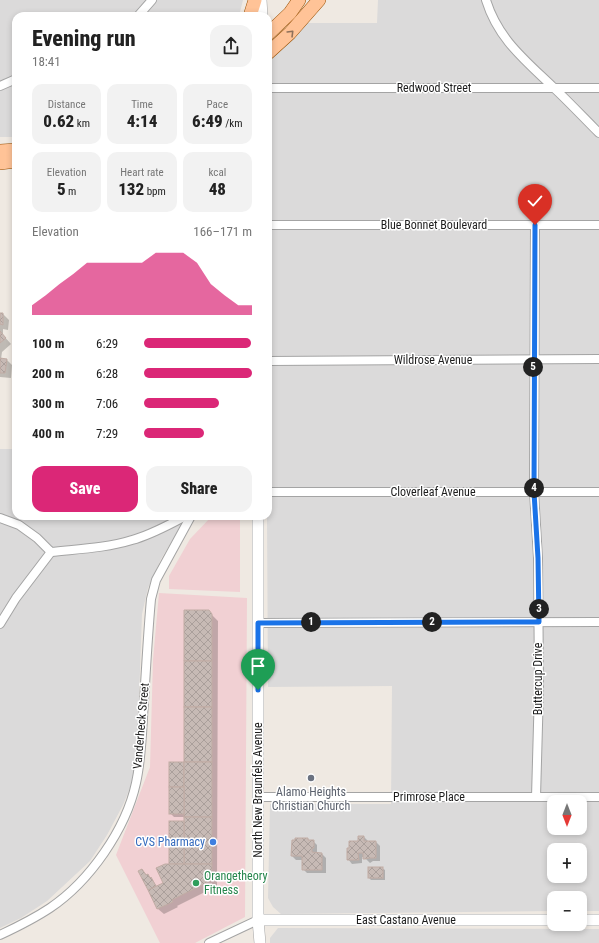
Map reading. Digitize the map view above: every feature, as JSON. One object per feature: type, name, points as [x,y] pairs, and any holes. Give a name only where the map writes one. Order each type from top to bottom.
[{"type":"main road","points":[[251,12],[255,0]]},
{"type":"main road","points":[[272,30],[290,13],[299,0]]},
{"type":"main road","points":[[272,49],[290,33],[319,0]]},
{"type":"main road","points":[[0,151],[12,150]]},
{"type":"main road","points":[[0,163],[12,162]]},
{"type":"street","points":[[142,12],[152,0]]},
{"type":"street","points":[[261,0],[262,12]]},
{"type":"street","points":[[486,0],[496,24],[514,51],[599,133]]},
{"type":"street","points":[[490,12],[493,0]]},
{"type":"street","points":[[0,86],[12,81]]},
{"type":"street","name":"Redwood Street","points":[[272,88],[599,88]]},
{"type":"street","name":"Blue Bonnet Boulevard","points":[[272,225],[599,225]]},
{"type":"street","name":"Buttercup Drive","points":[[535,225],[533,360],[534,492],[538,558],[539,622],[536,797]]},
{"type":"street","name":"Wildrose Avenue","points":[[272,361],[599,360]]},
{"type":"street","name":"Cloverleaf Avenue","points":[[272,492],[599,492]]},
{"type":"street","points":[[0,518],[19,525],[37,538],[52,552]]},
{"type":"street","points":[[0,624],[16,598],[52,552],[117,544],[157,531],[178,520]]},
{"type":"street","name":"Vanderheck Street","points":[[0,935],[28,921],[51,907],[69,892],[88,873],[120,827],[132,798],[141,755],[150,606],[153,589],[156,580],[189,520]]},
{"type":"street","name":"North New Braunfels Avenue","points":[[258,520],[258,920],[260,943]]},
{"type":"street","points":[[258,623],[599,622]]},
{"type":"street","name":"Primrose Place","points":[[258,798],[599,797]]},
{"type":"street","points":[[210,943],[258,920]]},
{"type":"street","name":"East Castano Avenue","points":[[258,920],[547,920]]},
{"type":"street","points":[[587,920],[599,920]]},
{"type":"shaded area","points":[[0,0],[243,0],[240,12],[12,12],[12,137],[0,137]]},
{"type":"shaded area","points":[[378,0],[599,0],[599,911],[587,911],[587,891],[547,891],[547,911],[281,914],[273,907],[268,898],[270,804],[391,804],[392,686],[268,687],[267,520],[272,520],[272,59],[307,23],[377,23]]},
{"type":"shaded area","points":[[0,449],[12,449],[12,520],[185,520],[161,559],[148,588],[142,614],[137,756],[132,783],[123,805],[107,835],[90,861],[47,901],[21,918],[0,928]]},
{"type":"shaded area","points":[[208,520],[240,520],[240,592],[169,589],[169,576],[190,539]]},
{"type":"shaded area","points":[[159,593],[247,598],[245,917],[195,943],[160,943],[116,855],[150,767],[153,660]]},
{"type":"shaded area","points":[[278,928],[547,929],[547,931],[587,931],[587,929],[599,929],[599,943],[270,943],[270,938]]},
{"type":"building","points":[[0,313],[3,313],[3,325],[0,324]]},
{"type":"building","points":[[0,331],[6,338],[0,343]]},
{"type":"building","points":[[0,358],[7,359],[5,373],[0,373]]},
{"type":"building","points":[[184,610],[209,610],[212,614],[212,661],[184,661]]},
{"type":"building","points":[[184,661],[212,661],[212,707],[184,707]]},
{"type":"building","points":[[184,707],[212,707],[212,762],[184,762]]},
{"type":"building","points":[[169,762],[184,762],[184,787],[169,787]]},
{"type":"building","points":[[184,762],[212,762],[212,817],[184,817]]},
{"type":"building","points":[[169,787],[184,787],[184,814],[169,814]]},
{"type":"building","points":[[184,817],[212,817],[212,864],[184,864]]},
{"type":"building","points":[[169,821],[184,821],[184,846],[169,846]]},
{"type":"building","points":[[358,836],[364,836],[364,841],[376,841],[376,858],[363,859],[363,853],[358,853],[359,860],[347,860],[347,848],[349,848],[349,841],[358,841]]},
{"type":"building","points":[[295,838],[308,838],[308,840],[314,840],[314,848],[312,848],[312,852],[322,853],[322,870],[302,870],[302,856],[291,856],[292,840],[295,840]]},
{"type":"building","points":[[169,846],[184,846],[184,864],[169,864]]},
{"type":"building","points":[[165,864],[212,864],[212,880],[172,900],[173,902],[157,909],[148,890],[163,883],[156,868]]},
{"type":"building","points":[[368,867],[383,867],[383,878],[368,878]]},
{"type":"building","points":[[142,869],[146,875],[148,874],[150,878],[151,877],[156,886],[148,890],[138,871]]},
{"type":"place","name":"Alamo Heights Christian Church","points":[[311,778]]},
{"type":"place","name":"CVS Pharmacy","points":[[213,842]]},
{"type":"place","name":"Orangetheory Fitness","points":[[196,883]]},
{"type":"route","points":[[258,690],[258,623],[539,622],[538,558],[534,492],[533,360],[535,225]]}]
